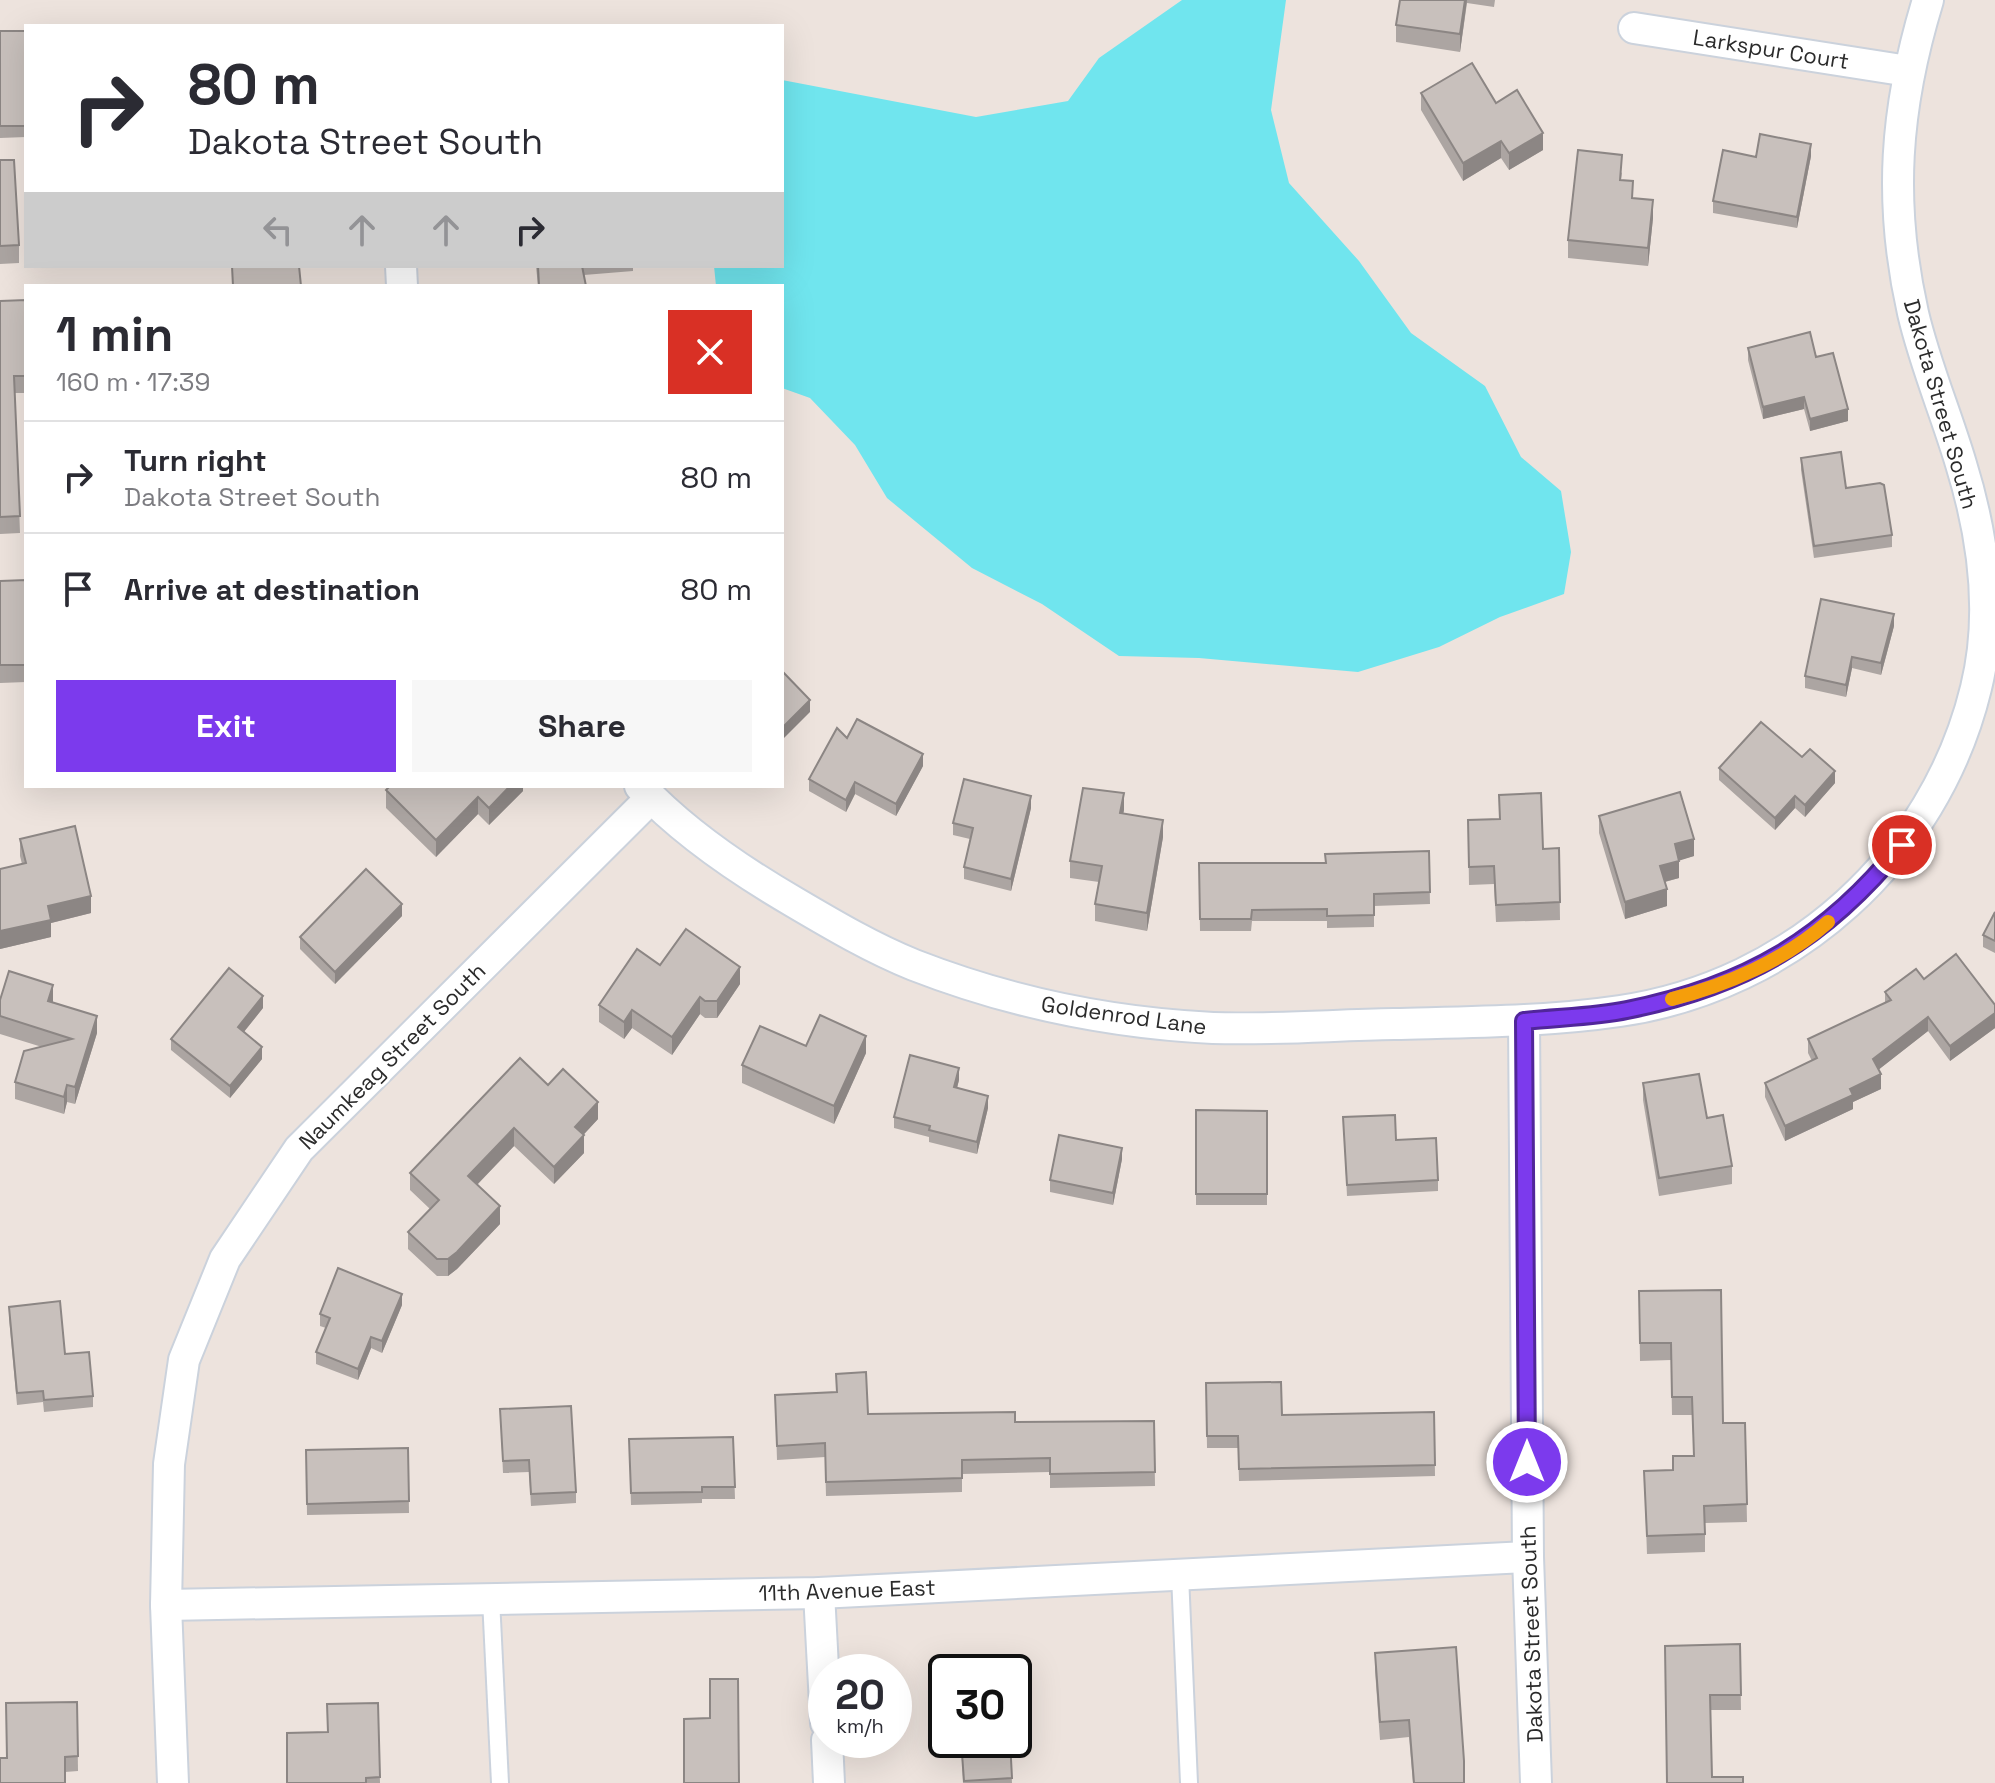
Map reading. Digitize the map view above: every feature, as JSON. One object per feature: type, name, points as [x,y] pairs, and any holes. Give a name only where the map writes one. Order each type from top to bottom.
[{"type":"street","name":"Dakota Street South","points":[[1536,1783],[1528,1557],[1524,1021],[1625,1010],[1708,989],[1762,965],[1820,928],[1871,883],[1902,845],[1935,796],[1962,735],[1977,684],[1984,630],[1984,579],[1976,526],[1962,465],[1914,316],[1902,256],[1897,202],[1899,131],[1908,71],[1928,0]]},
{"type":"street","name":"Larkspur Court","points":[[1634,28],[1908,71]]},
{"type":"street","name":"Goldenrod Lane","points":[[646,792],[711,848],[762,884],[844,932],[912,964],[1004,995],[1069,1011],[1142,1022],[1216,1028],[1524,1021]]},
{"type":"street","name":"Naumkeag Street South","points":[[173,1783],[166,1605],[169,1464],[184,1360],[225,1259],[299,1149],[646,792]]},
{"type":"street","name":"11th Avenue East","points":[[166,1605],[819,1593],[1528,1557]]},
{"type":"street","points":[[819,1593],[822,1654]]},
{"type":"street","points":[[828,1758],[829,1783]]},
{"type":"lane","points":[[1180,1575],[1189,1783]]},
{"type":"lane","points":[[491,1599],[500,1783]]},
{"type":"water","points":[[1182,0],[1286,0],[1271,110],[1289,183],[1359,261],[1411,333],[1485,386],[1521,457],[1561,491],[1571,552],[1564,594],[1500,617],[1439,647],[1358,672],[1199,658],[1119,656],[1042,604],[972,568],[887,498],[855,445],[810,398],[784,389],[784,284],[716,284],[714,268],[784,268],[784,80],[976,117],[1068,101],[1099,58]]},
{"type":"building","points":[[1400,0],[1465,0],[1460,34],[1396,25]]},
{"type":"building","points":[[0,31],[24,31],[24,126],[0,126]]},
{"type":"building","points":[[1472,63],[1496,103],[1517,90],[1543,133],[1509,153],[1501,141],[1463,163],[1421,93]]},
{"type":"building","points":[[1760,134],[1811,144],[1797,217],[1713,201],[1723,150],[1756,157]]},
{"type":"building","points":[[1578,150],[1622,155],[1620,180],[1633,181],[1632,198],[1653,200],[1648,248],[1568,240]]},
{"type":"building","points":[[0,160],[14,160],[19,245],[0,246]]},
{"type":"building","points":[[232,268],[299,268],[301,284],[233,284]]},
{"type":"building","points":[[538,268],[582,268],[586,284],[539,284]]},
{"type":"building","points":[[24,300],[24,376],[14,376],[20,516],[0,517],[0,301]]},
{"type":"building","points":[[1810,332],[1816,357],[1833,353],[1848,409],[1810,419],[1804,397],[1763,407],[1748,348]]},
{"type":"building","points":[[1841,452],[1846,488],[1884,485],[1892,535],[1814,546],[1801,458]]},
{"type":"building","points":[[24,580],[24,665],[0,665],[0,581]]},
{"type":"building","points":[[1821,599],[1894,614],[1881,663],[1852,657],[1846,685],[1805,676]]},
{"type":"building","points":[[784,673],[810,700],[784,726]]},
{"type":"building","points":[[857,719],[923,754],[896,804],[855,782],[846,800],[809,779],[837,728],[847,738]]},
{"type":"building","points":[[1761,722],[1802,757],[1810,749],[1835,771],[1805,805],[1795,796],[1775,818],[1719,768]]},
{"type":"building","points":[[964,779],[1031,796],[1011,879],[964,867],[973,828],[953,823]]},
{"type":"building","points":[[508,788],[489,808],[478,797],[436,840],[386,790]]},
{"type":"building","points":[[1083,788],[1124,793],[1120,813],[1163,820],[1147,913],[1095,904],[1102,866],[1070,861]]},
{"type":"building","points":[[1680,792],[1694,839],[1675,844],[1679,861],[1660,866],[1667,889],[1625,902],[1599,816]]},
{"type":"building","points":[[1541,793],[1543,849],[1559,848],[1560,902],[1496,905],[1494,866],[1469,867],[1468,820],[1500,819],[1499,795]]},
{"type":"building","points":[[75,826],[91,896],[48,906],[51,920],[0,931],[0,869],[26,863],[20,839]]},
{"type":"building","points":[[1429,851],[1430,892],[1374,894],[1374,915],[1327,916],[1327,909],[1252,910],[1251,919],[1200,919],[1199,863],[1326,863],[1325,854]]},
{"type":"building","points":[[366,869],[402,904],[335,972],[300,937]]},
{"type":"building","points":[[1995,912],[1995,941],[1983,935]]},
{"type":"building","points":[[686,929],[740,967],[717,1001],[705,1001],[700,997],[672,1037],[632,1010],[624,1022],[599,1005],[637,949],[660,965]]},
{"type":"building","points":[[1956,954],[1995,1005],[1995,1013],[1950,1046],[1928,1017],[1873,1059],[1881,1074],[1850,1089],[1853,1095],[1785,1126],[1765,1083],[1817,1058],[1808,1039],[1891,1000],[1885,992],[1916,969],[1924,979]]},
{"type":"building","points":[[229,968],[263,996],[238,1027],[262,1047],[230,1086],[171,1039]]},
{"type":"building","points":[[9,971],[53,985],[48,1001],[97,1016],[75,1087],[67,1085],[64,1097],[15,1082],[24,1051],[72,1039],[0,1016],[0,1000]]},
{"type":"building","points":[[820,1015],[866,1036],[834,1106],[742,1065],[760,1026],[806,1046]]},
{"type":"building","points":[[910,1055],[959,1068],[954,1087],[988,1096],[977,1142],[894,1117]]},
{"type":"building","points":[[520,1058],[548,1085],[563,1069],[598,1102],[575,1127],[584,1135],[554,1167],[514,1128],[468,1176],[500,1206],[457,1252],[448,1259],[437,1259],[408,1232],[439,1200],[410,1173]]},
{"type":"building","points":[[1699,1074],[1707,1118],[1723,1115],[1732,1166],[1659,1178],[1643,1083]]},
{"type":"building","points":[[1196,1110],[1267,1111],[1267,1194],[1196,1194]]},
{"type":"building","points":[[1395,1115],[1396,1140],[1436,1138],[1438,1180],[1347,1185],[1343,1117]]},
{"type":"building","points":[[1059,1135],[1122,1148],[1113,1193],[1050,1180]]},
{"type":"building","points":[[338,1268],[402,1294],[382,1341],[371,1337],[358,1369],[316,1352],[330,1318],[320,1314]]},
{"type":"building","points":[[1721,1290],[1723,1423],[1745,1423],[1747,1504],[1704,1506],[1705,1534],[1647,1536],[1644,1471],[1673,1470],[1673,1456],[1694,1456],[1692,1397],[1672,1397],[1671,1343],[1640,1343],[1639,1291]]},
{"type":"building","points":[[60,1301],[65,1354],[89,1352],[93,1396],[44,1400],[43,1391],[17,1393],[9,1307]]},
{"type":"building","points":[[866,1372],[868,1414],[1015,1412],[1015,1422],[1154,1421],[1155,1472],[1050,1474],[1050,1458],[962,1460],[962,1478],[826,1482],[825,1443],[777,1446],[775,1395],[837,1392],[836,1374]]},
{"type":"building","points":[[1281,1382],[1282,1415],[1434,1412],[1435,1465],[1239,1469],[1238,1436],[1207,1436],[1206,1383]]},
{"type":"building","points":[[571,1406],[576,1492],[531,1494],[529,1460],[503,1461],[500,1409]]},
{"type":"building","points":[[733,1437],[735,1487],[702,1487],[702,1492],[631,1493],[629,1439]]},
{"type":"building","points":[[408,1448],[409,1501],[307,1504],[306,1450]]},
{"type":"building","points":[[1740,1644],[1741,1695],[1710,1695],[1712,1777],[1743,1777],[1743,1783],[1667,1783],[1665,1646]]},
{"type":"building","points":[[1456,1647],[1464,1783],[1414,1783],[1409,1720],[1380,1722],[1375,1653]]},
{"type":"building","points":[[710,1679],[738,1679],[739,1783],[684,1783],[684,1719],[710,1718]]},
{"type":"building","points":[[77,1702],[78,1756],[65,1757],[65,1783],[0,1783],[0,1758],[7,1758],[6,1703]]},
{"type":"building","points":[[378,1703],[380,1777],[366,1778],[366,1783],[287,1783],[287,1733],[328,1732],[327,1704]]},
{"type":"building","points":[[962,1758],[1011,1758],[1012,1778],[964,1781]]},
{"type":"slow traffic","points":[[1672,999],[1708,989],[1762,965],[1828,922]]},
{"type":"route","points":[[1527,1462],[1524,1021],[1625,1010],[1708,989],[1762,965],[1820,928],[1871,883],[1902,845]]}]
